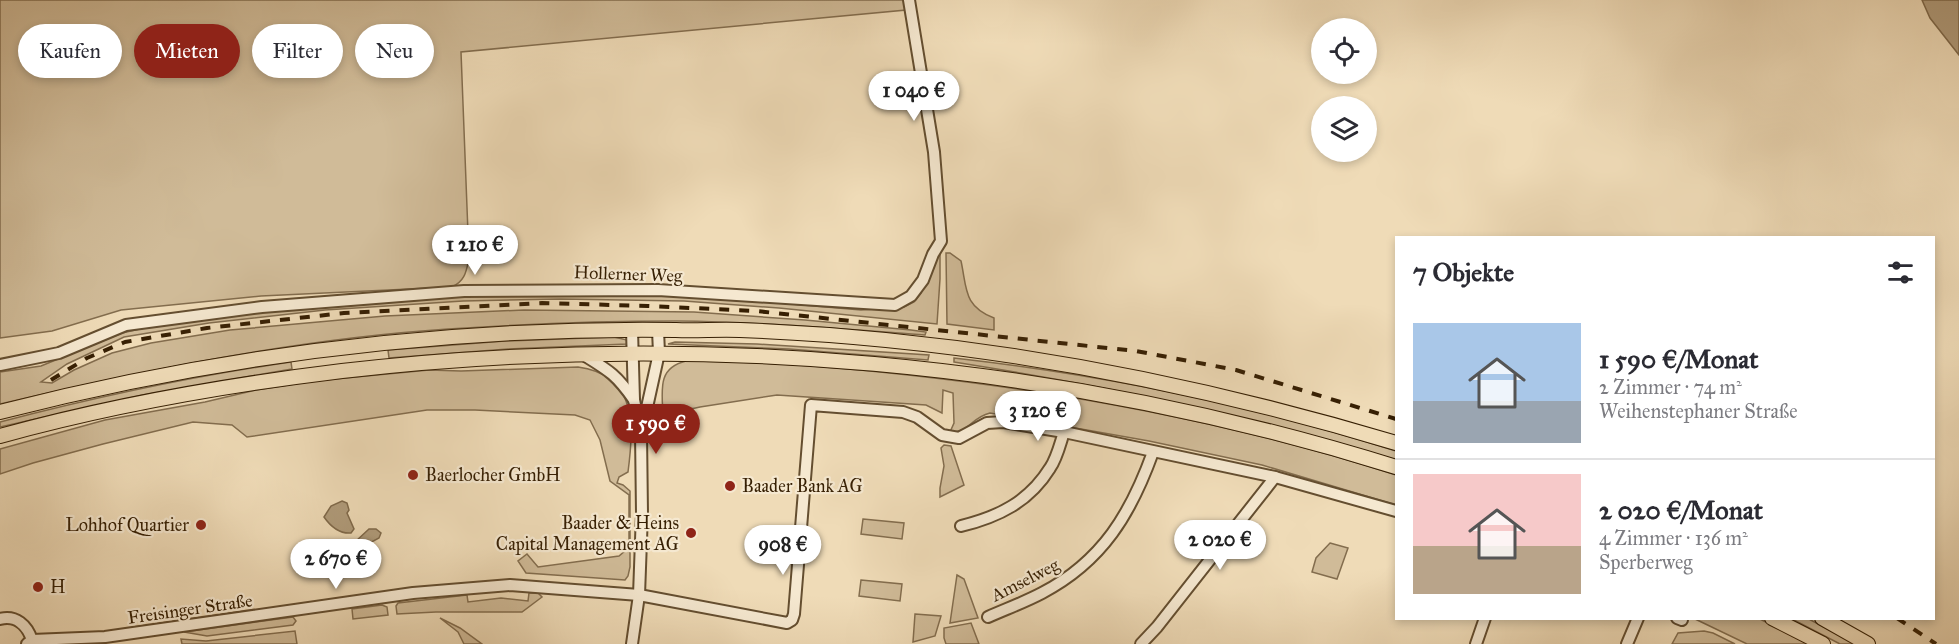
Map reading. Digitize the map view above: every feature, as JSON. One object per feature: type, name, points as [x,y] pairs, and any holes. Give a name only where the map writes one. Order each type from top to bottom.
[{"type":"main road","points":[[0,412],[155,377],[294,354],[457,336],[584,330],[738,330],[848,337],[1023,358],[1200,390],[1287,411],[1395,443]]},
{"type":"main road","points":[[0,436],[163,398],[293,377],[411,363],[518,356],[659,353],[788,357],[919,367],[1004,378],[1142,402],[1239,423],[1328,446],[1395,467]]},
{"type":"main road","points":[[1776,620],[1823,644]]},
{"type":"main road","points":[[1826,620],[1868,644]]},
{"type":"street","name":"Hollerner Weg","points":[[0,365],[59,352],[126,325],[262,307],[464,291],[568,289],[658,291],[895,305],[911,296],[923,280],[941,241],[934,152],[909,0]]},
{"type":"street","points":[[632,330],[634,400],[641,434],[642,513],[639,596],[632,644]]},
{"type":"street","points":[[641,434],[659,353],[658,330]]},
{"type":"street","points":[[582,354],[611,372],[624,384],[634,400]]},
{"type":"street","name":"Freisinger Straße","points":[[0,618],[8,617],[19,621],[28,629],[29,642],[105,637],[413,593],[510,585],[639,596],[787,623],[792,620],[811,405],[903,412],[917,417],[942,435],[959,438],[987,423],[1003,422],[1064,432]]},
{"type":"street","points":[[961,526],[989,519],[1021,500],[1051,467],[1064,432],[1275,477],[1395,511]]},
{"type":"street","name":"Amselweg","points":[[988,617],[1044,592],[1080,568],[1100,549],[1133,502],[1154,452]]},
{"type":"street","points":[[1141,644],[1157,627],[1275,477]]},
{"type":"street","points":[[1476,644],[1484,620]]},
{"type":"street","points":[[1627,644],[1637,620]]},
{"type":"shaded area","points":[[0,0],[904,0],[906,10],[461,52],[469,259],[464,276],[452,287],[261,296],[121,310],[52,331],[0,338]]},
{"type":"shaded area","points":[[1922,0],[1959,0],[1959,55],[1930,18]]},
{"type":"shaded area","points":[[946,253],[950,253],[961,261],[968,295],[977,308],[994,318],[994,330],[947,324]]},
{"type":"shaded area","points":[[940,255],[937,324],[684,301],[560,299],[463,301],[325,310],[209,323],[124,337],[67,364],[41,382],[52,383],[112,353],[151,343],[230,330],[385,316],[524,310],[694,312],[911,330],[926,332],[925,335],[770,324],[677,321],[562,323],[448,329],[278,348],[111,379],[0,404],[0,372],[41,366],[122,333],[153,326],[280,310],[499,294],[642,294],[861,310],[904,307],[914,302],[921,293],[936,257]]},
{"type":"shaded area","points":[[614,337],[627,340],[627,344],[508,349],[389,358],[388,350],[505,341]]},
{"type":"shaded area","points":[[675,342],[757,344],[929,355],[928,360],[789,349],[668,344]]},
{"type":"shaded area","points":[[954,358],[1066,373],[1233,406],[1288,419],[1395,451],[1395,460],[1287,429],[1177,403],[954,362]]},
{"type":"shaded area","points":[[686,361],[721,361],[862,370],[1021,390],[1130,408],[1291,444],[1395,475],[1395,505],[1262,465],[1149,441],[990,413],[978,418],[962,430],[950,432],[954,423],[953,393],[943,390],[942,413],[926,405],[777,395],[663,415],[663,381],[670,369]]},
{"type":"shaded area","points":[[291,362],[292,369],[143,395],[0,427],[0,422],[108,396]]},
{"type":"shaded area","points":[[578,367],[597,372],[612,380],[621,391],[627,405],[631,437],[628,472],[619,477],[617,483],[630,491],[630,567],[625,580],[526,573],[518,561],[527,554],[538,567],[619,556],[626,550],[629,542],[629,495],[610,481],[600,440],[590,420],[575,415],[427,410],[247,437],[232,425],[193,422],[103,444],[0,474],[0,449],[105,420],[205,402],[256,390],[314,381],[429,370]]},
{"type":"shaded area","points":[[944,445],[951,446],[964,485],[940,497],[944,466],[941,448]]},
{"type":"shaded area","points":[[342,501],[347,503],[349,510],[347,513],[354,529],[351,533],[336,529],[324,517],[331,506]]},
{"type":"shaded area","points":[[863,519],[904,523],[902,539],[861,534]]},
{"type":"shaded area","points":[[369,529],[376,529],[381,533],[379,538],[368,544],[356,541]]},
{"type":"shaded area","points":[[1330,543],[1348,548],[1337,579],[1312,572],[1316,558]]},
{"type":"shaded area","points":[[957,575],[964,579],[978,618],[950,623]]},
{"type":"shaded area","points":[[861,580],[902,584],[900,601],[859,596]]},
{"type":"shaded area","points":[[529,593],[538,593],[542,597],[522,612],[397,614],[398,603],[467,595],[468,602],[501,598],[528,601]]},
{"type":"shaded area","points":[[382,605],[387,607],[388,615],[353,619],[352,609]]},
{"type":"shaded area","points":[[915,614],[941,616],[935,636],[913,642]]},
{"type":"shaded area","points":[[293,617],[296,621],[293,625],[207,636],[184,632]]},
{"type":"shaded area","points":[[440,618],[460,628],[482,644],[464,644],[458,632]]},
{"type":"shaded area","points":[[1697,620],[1762,620],[1809,644],[1747,644]]},
{"type":"shaded area","points":[[1794,620],[1811,620],[1856,644],[1840,644]]},
{"type":"shaded area","points":[[971,623],[979,644],[946,644],[944,628]]},
{"type":"shaded area","points":[[295,631],[297,644],[182,644],[181,639],[206,641]]},
{"type":"shaded area","points":[[1704,631],[1735,644],[1672,644],[1678,633]]},
{"type":"railway","points":[[51,380],[87,358],[125,342],[207,328],[344,313],[542,303],[648,306],[756,311],[1136,351],[1236,370],[1395,419]]},
{"type":"railway","points":[[1900,620],[1936,644]]},
{"type":"place","name":"Baerlocher GmbH","points":[[413,475]]},
{"type":"place","name":"Baader Bank AG","points":[[730,486]]},
{"type":"place","name":"Lohhof Quartier","points":[[201,525]]},
{"type":"place","name":"Baader & Heins Capital Management AG","points":[[691,533]]},
{"type":"place","name":"H","points":[[38,587]]}]
